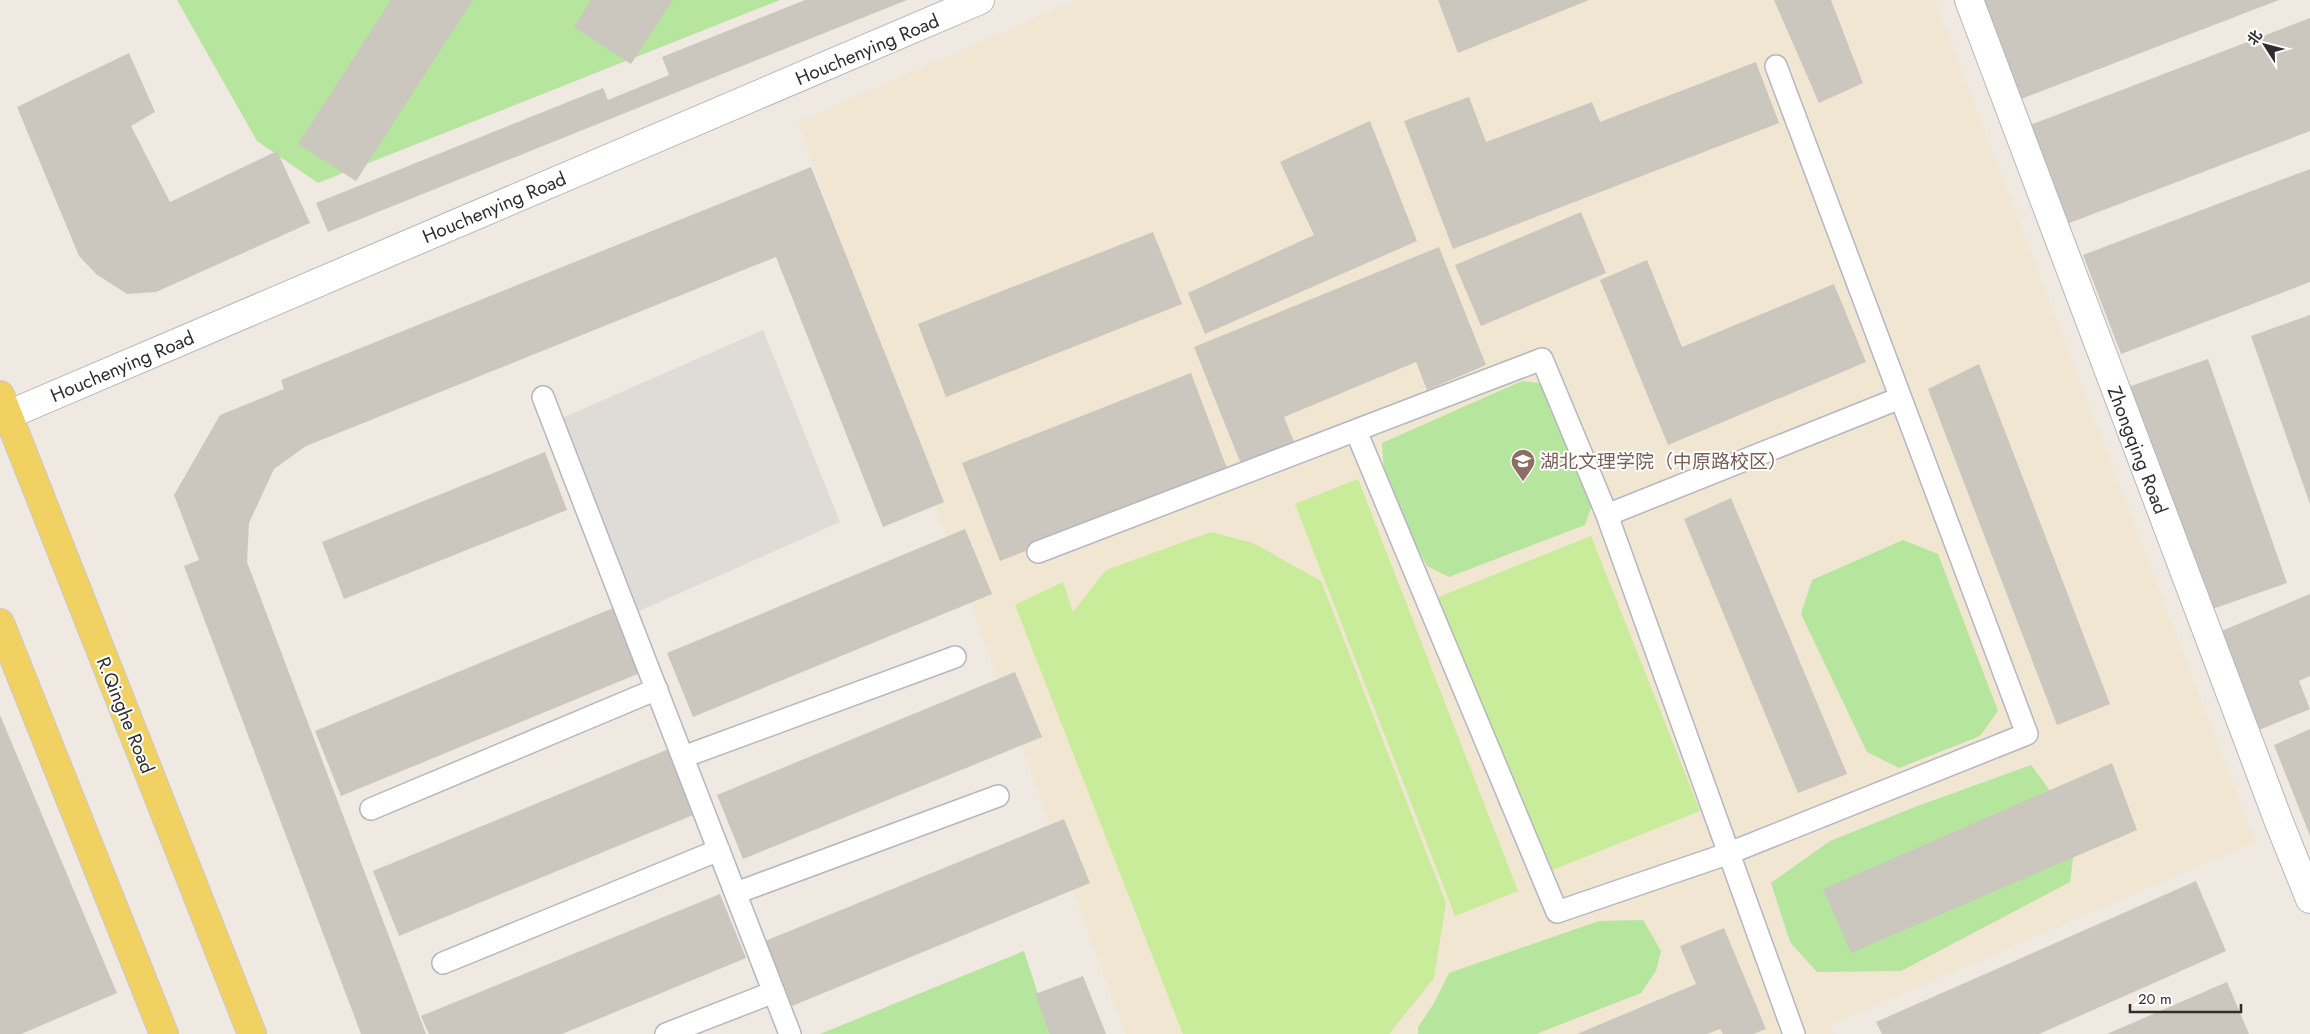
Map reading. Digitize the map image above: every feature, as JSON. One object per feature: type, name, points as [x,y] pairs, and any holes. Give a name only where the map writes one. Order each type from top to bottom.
[{"type":"main road","name":"R.Qinghe Road","points":[[4,405],[252,1034]]},
{"type":"main road","points":[[0,622],[164,1034]]},
{"type":"street","name":"Houchenying Road","points":[[4,405],[980,0]]},
{"type":"street","name":"Zhongqing Road","points":[[1969,0],[2278,822],[2310,899]]},
{"type":"lane","points":[[1356,431],[1557,912],[1727,854],[2027,734],[1776,66]]},
{"type":"lane","points":[[1038,552],[1542,359],[1607,515],[1792,1033]]},
{"type":"lane","points":[[543,397],[790,1034]]},
{"type":"lane","points":[[1607,515],[1900,398]]},
{"type":"lane","points":[[683,757],[955,657]]},
{"type":"lane","points":[[371,809],[656,689]]},
{"type":"lane","points":[[736,894],[998,796]]},
{"type":"lane","points":[[443,963],[719,850]]},
{"type":"lane","points":[[666,1034],[774,992]]},
{"type":"shaded area","name":"湖北文理学院（中原路校区）","points":[[1077,0],[1935,0],[2255,842],[1830,1025],[1833,1034],[1125,1034],[798,122]]},
{"type":"shaded area","points":[[763,330],[840,522],[628,616],[553,422]]},
{"type":"green space","points":[[177,0],[780,0],[318,183],[257,141]]},
{"type":"green space","points":[[1522,381],[1546,384],[1592,505],[1585,525],[1449,577],[1427,566],[1385,485],[1382,443]]},
{"type":"green space","points":[[1358,479],[1518,891],[1455,916],[1295,504]]},
{"type":"green space","points":[[1211,532],[1253,543],[1321,581],[1446,903],[1434,978],[1389,1034],[1183,1034],[1015,605],[1063,582],[1073,612],[1106,570]]},
{"type":"green space","points":[[1591,536],[1700,811],[1545,873],[1436,598]]},
{"type":"green space","points":[[1903,540],[1938,554],[1998,711],[1980,736],[1899,768],[1867,752],[1801,614],[1812,580]]},
{"type":"green space","points":[[2031,765],[2077,827],[2070,882],[1901,971],[1817,972],[1790,942],[1771,883],[1830,841],[1915,807]]},
{"type":"green space","points":[[1643,920],[1661,951],[1656,971],[1641,993],[1536,1034],[1418,1034],[1418,1027],[1433,1005],[1449,973],[1599,921]]},
{"type":"green space","points":[[1024,951],[1051,1034],[820,1034]]},
{"type":"building","points":[[391,0],[473,0],[356,181],[298,144]]},
{"type":"building","points":[[591,0],[673,0],[631,64],[574,27]]},
{"type":"building","points":[[805,0],[907,0],[328,232],[316,203],[603,88],[608,100],[669,75],[662,57]]},
{"type":"building","points":[[1438,0],[1589,0],[1458,53]]},
{"type":"building","points":[[1774,0],[1831,0],[1863,83],[1819,103]]},
{"type":"building","points":[[1985,0],[2279,0],[2021,99],[1984,1]]},
{"type":"building","points":[[2310,18],[2310,131],[2067,224],[2030,125]]},
{"type":"building","points":[[129,53],[155,112],[131,126],[170,202],[277,151],[310,223],[156,292],[127,294],[96,274],[79,256],[17,107]]},
{"type":"building","points":[[1756,62],[1779,123],[1453,249],[1404,121],[1469,97],[1486,142],[1592,102],[1600,122]]},
{"type":"building","points":[[1370,121],[1417,241],[1205,334],[1188,293],[1314,235],[1280,162]]},
{"type":"building","points":[[811,167],[944,502],[883,527],[776,257],[306,446],[274,469],[249,523],[247,562],[426,1034],[361,1034],[184,566],[199,560],[174,495],[220,415],[284,389],[281,380]]},
{"type":"building","points":[[2310,169],[2310,282],[2121,354],[2083,255]]},
{"type":"building","points":[[1581,212],[1606,273],[1481,326],[1455,265]]},
{"type":"building","points":[[1153,232],[1182,304],[946,397],[918,324]]},
{"type":"building","points":[[1439,247],[1486,365],[1427,390],[1416,362],[1284,417],[1294,442],[1241,464],[1194,347]]},
{"type":"building","points":[[1647,260],[1682,347],[1834,284],[1866,362],[1668,445],[1600,280]]},
{"type":"building","points":[[2310,315],[2310,504],[2251,336]]},
{"type":"building","points":[[2208,359],[2287,583],[2207,611],[2128,387]]},
{"type":"building","points":[[1979,364],[2110,704],[2057,725],[1928,389]]},
{"type":"building","points":[[1191,373],[1228,471],[1000,561],[962,463]]},
{"type":"building","points":[[545,452],[567,510],[344,599],[322,542]]},
{"type":"building","points":[[1731,498],[1847,774],[1798,793],[1684,519]]},
{"type":"building","points":[[965,529],[992,594],[693,717],[667,653]]},
{"type":"building","points":[[2310,594],[2310,676],[2299,681],[2310,709],[2259,730],[2219,632]]},
{"type":"building","points":[[613,608],[640,673],[341,796],[315,731]]},
{"type":"building","points":[[1015,672],[1042,737],[743,859],[717,795]]},
{"type":"building","points":[[0,715],[117,993],[21,1034],[0,1034]]},
{"type":"building","points":[[2310,729],[2310,836],[2274,745]]},
{"type":"building","points":[[671,748],[698,813],[399,936],[373,871]]},
{"type":"building","points":[[2112,763],[2137,830],[1851,953],[1823,889]]},
{"type":"building","points":[[1064,819],[1090,883],[792,1006],[765,941]]},
{"type":"building","points":[[2196,881],[2226,951],[2039,1034],[1882,1034],[1876,1022]]},
{"type":"building","points":[[720,894],[746,958],[562,1034],[429,1034],[421,1016]]},
{"type":"building","points":[[1724,928],[1766,1029],[1753,1034],[1723,1034],[1720,1029],[1707,1034],[1577,1034],[1696,984],[1680,946]]},
{"type":"building","points":[[1083,976],[1106,1034],[1050,1034],[1035,994]]},
{"type":"building","points":[[2227,982],[2249,1034],[2107,1034]]},
{"type":"place","name":"湖北文理学院（中原路校区）","points":[[1523,482]]}]
